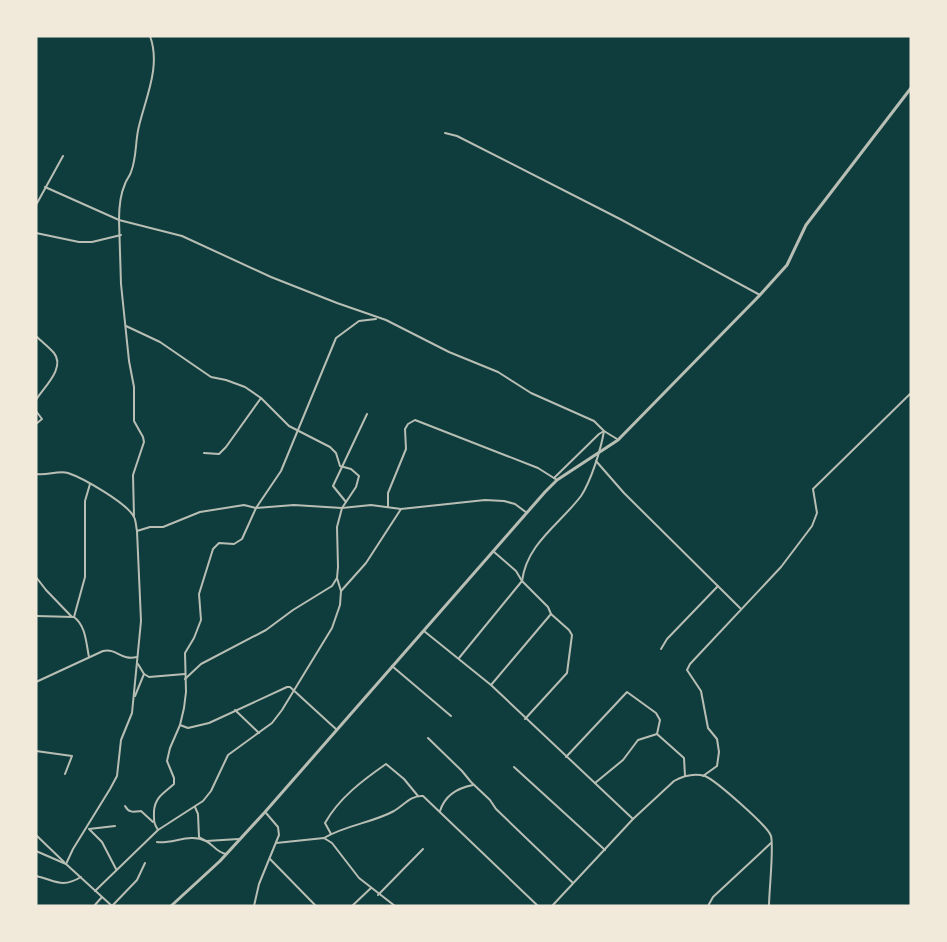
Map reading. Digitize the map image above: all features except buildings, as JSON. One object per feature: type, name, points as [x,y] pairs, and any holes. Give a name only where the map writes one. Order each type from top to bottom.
[{"type":"street","points":[[66,864],[117,776],[121,740],[132,712],[141,621],[133,475],[144,442],[134,421],[134,387],[121,284],[119,205],[124,184],[131,174],[139,127],[150,93],[154,52],[150,36]]},
{"type":"street","points":[[556,479],[618,440],[787,265],[806,225],[911,88]]},
{"type":"street","points":[[445,133],[457,136],[620,219],[759,295]]},
{"type":"street","points":[[36,205],[63,156]]},
{"type":"street","points":[[45,187],[119,220],[182,236],[271,277],[386,320],[449,352],[498,372],[531,393],[594,421],[618,440]]},
{"type":"street","points":[[36,233],[79,242],[92,242],[121,235]]},
{"type":"street","points":[[153,822],[154,804],[159,795],[174,784],[168,761],[170,748],[180,725],[184,708],[185,653],[201,620],[199,594],[213,549],[219,543],[238,542],[256,508],[281,471],[336,338],[359,321],[379,318]]},
{"type":"street","points":[[95,891],[158,830],[203,801],[211,791],[228,755],[272,723],[294,691],[332,628],[340,605],[341,591],[337,579],[337,526],[342,508],[356,487],[359,476],[351,469],[343,468],[339,464],[336,453],[330,447],[289,426],[261,398],[245,387],[211,377],[160,342],[126,326]]},
{"type":"street","points":[[36,336],[55,354],[57,361],[55,373],[36,400]]},
{"type":"street","points":[[704,776],[717,766],[718,746],[717,739],[708,728],[701,691],[687,670],[690,664],[781,567],[812,526],[817,513],[813,489],[911,393]]},
{"type":"street","points":[[204,453],[219,454],[261,398]]},
{"type":"street","points":[[36,411],[42,419],[36,424]]},
{"type":"street","points":[[346,502],[333,486],[334,481],[343,468],[367,414]]},
{"type":"street","points":[[388,507],[388,493],[406,449],[405,429],[415,420],[461,440],[538,468],[556,479]]},
{"type":"street","points":[[459,658],[522,582],[524,571],[537,542],[580,496],[596,461],[604,431]]},
{"type":"street","points":[[171,906],[226,854],[265,812],[556,479],[591,440],[604,431]]},
{"type":"street","points":[[596,461],[624,493],[740,609]]},
{"type":"street","points":[[36,474],[68,473],[107,493],[134,516]]},
{"type":"street","points":[[73,617],[85,577],[86,501],[90,484]]},
{"type":"street","points":[[137,531],[150,527],[163,527],[200,512],[244,506],[342,508],[371,505],[401,509],[485,500],[515,504],[527,513]]},
{"type":"street","points":[[341,591],[366,563],[401,509]]},
{"type":"street","points":[[493,550],[516,571],[522,582],[544,602],[551,614],[572,635],[567,673],[525,719]]},
{"type":"street","points":[[36,576],[46,590],[83,628],[89,657]]},
{"type":"street","points":[[185,679],[201,664],[266,630],[325,591],[337,579]]},
{"type":"street","points":[[661,650],[667,639],[718,586]]},
{"type":"street","points":[[491,685],[551,614]]},
{"type":"street","points":[[36,616],[73,617]]},
{"type":"street","points":[[423,630],[491,685],[633,819]]},
{"type":"street","points":[[36,682],[108,650],[127,659],[137,657]]},
{"type":"street","points":[[137,662],[144,674],[154,678],[185,674]]},
{"type":"street","points":[[393,666],[451,716]]},
{"type":"street","points":[[133,698],[144,674]]},
{"type":"street","points":[[180,725],[188,728],[208,723],[287,687],[337,730]]},
{"type":"street","points":[[566,757],[627,692],[656,713],[660,720],[657,734]]},
{"type":"street","points":[[235,710],[259,733]]},
{"type":"street","points":[[657,734],[684,758],[685,776]]},
{"type":"street","points":[[594,783],[622,760],[638,740],[657,734]]},
{"type":"street","points":[[428,738],[573,883]]},
{"type":"street","points":[[36,765],[36,752],[72,756],[65,774]]},
{"type":"street","points":[[331,834],[325,822],[329,815],[363,780],[386,764],[404,779],[418,796]]},
{"type":"street","points":[[514,766],[605,850]]},
{"type":"street","points":[[552,906],[633,819],[674,781],[685,776],[704,776],[725,790],[771,835],[769,906]]},
{"type":"street","points":[[440,811],[449,795],[473,785]]},
{"type":"street","points":[[276,843],[324,838],[339,829],[389,813],[418,796],[423,796],[538,906]]},
{"type":"street","points":[[125,806],[132,812],[141,811],[158,830]]},
{"type":"street","points":[[195,807],[198,814],[199,837],[216,850],[226,854]]},
{"type":"street","points":[[254,906],[259,884],[279,835],[278,827],[265,812]]},
{"type":"street","points":[[115,826],[89,829],[102,842],[116,870]]},
{"type":"street","points":[[36,835],[112,906],[137,880],[145,863]]},
{"type":"street","points":[[157,842],[182,838],[206,841],[240,839]]},
{"type":"street","points":[[324,838],[332,843],[359,878],[395,906]]},
{"type":"street","points":[[708,906],[713,897],[771,843]]},
{"type":"street","points":[[378,895],[423,849]]},
{"type":"street","points":[[36,851],[66,864]]},
{"type":"street","points":[[269,858],[316,906]]},
{"type":"street","points":[[36,876],[58,884],[81,878]]},
{"type":"street","points":[[352,906],[372,888]]},
{"type":"street","points":[[94,906],[102,897]]}]
